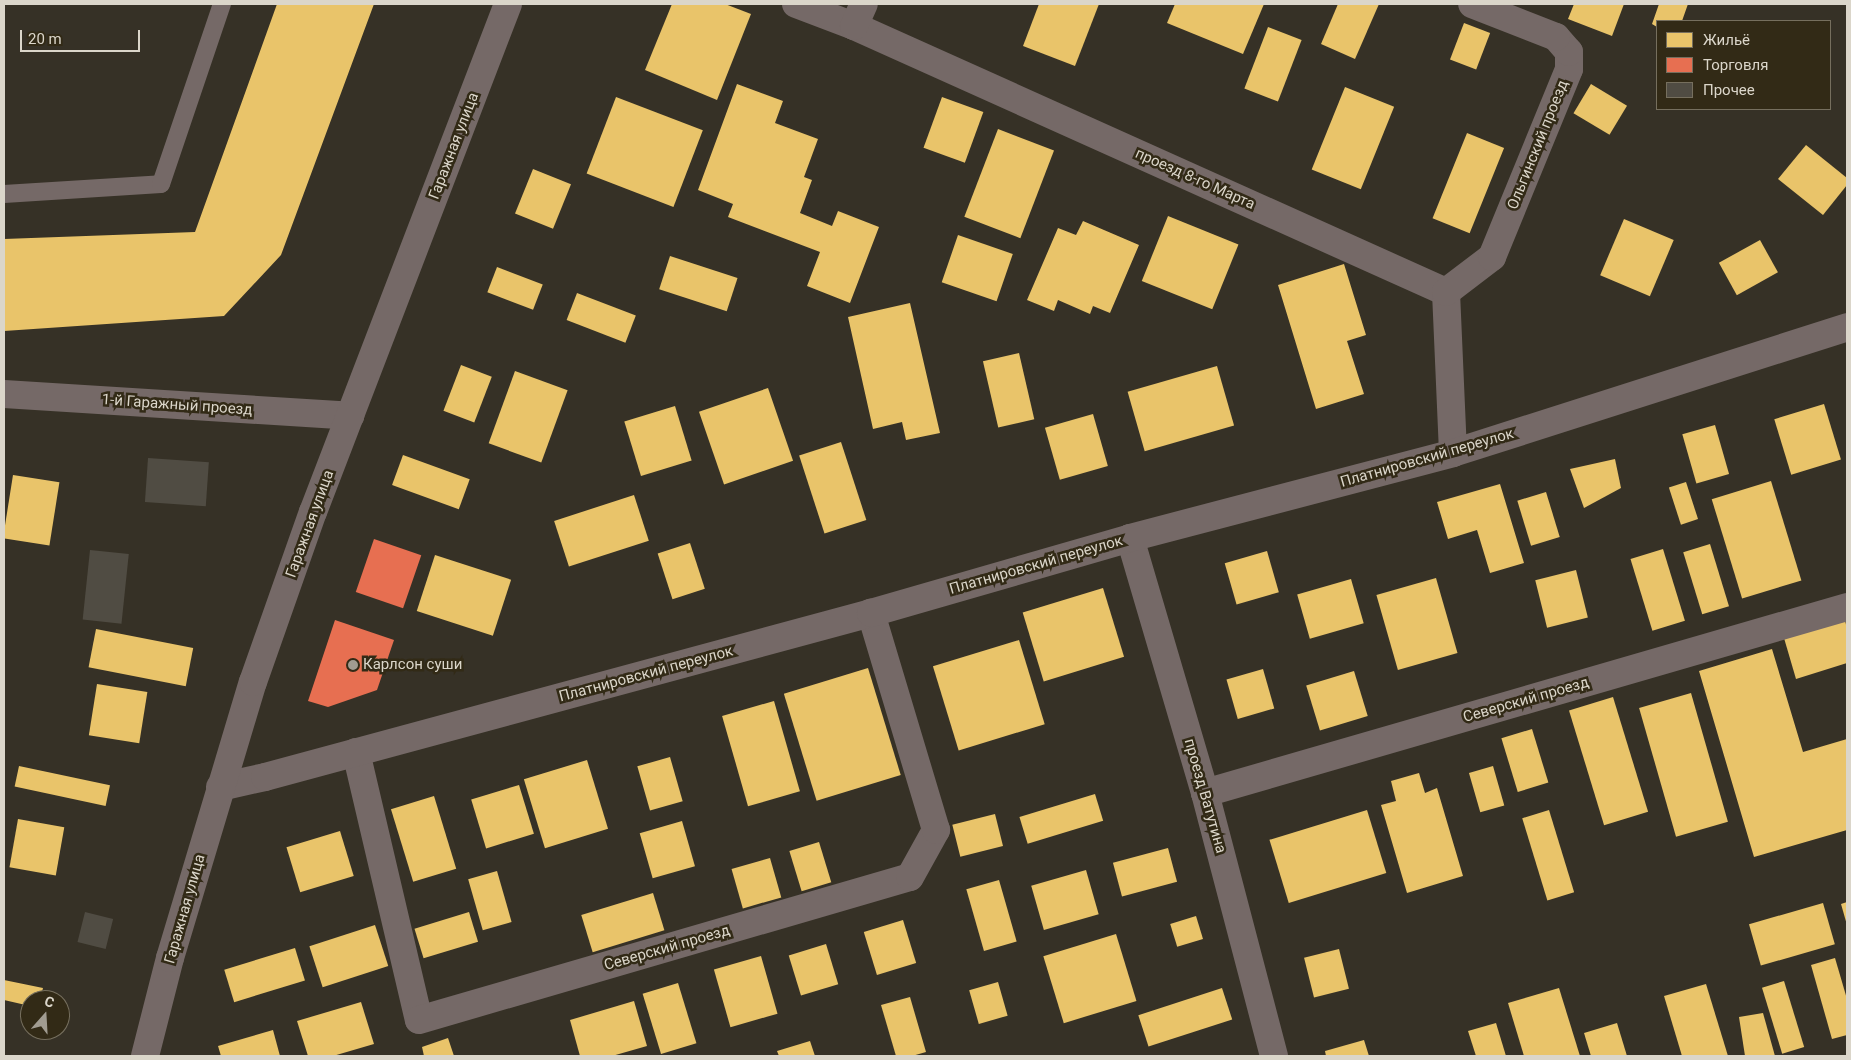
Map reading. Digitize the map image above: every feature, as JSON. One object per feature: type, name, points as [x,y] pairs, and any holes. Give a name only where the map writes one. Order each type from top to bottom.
[{"type":"street","name":"Гаражная улица","points":[[145,1056],[170,958],[220,787],[257,673],[350,416],[508,4]]},
{"type":"street","name":"проезд 8-го Марта","points":[[796,4],[859,15],[1446,292]]},
{"type":"street","name":"Ольгинский проезд","points":[[1446,292],[1492,257],[1569,69],[1569,52],[1556,37],[1472,4]]},
{"type":"street","points":[[1446,292],[1453,453]]},
{"type":"street","name":"Платнировский переулок","points":[[220,787],[871,613],[1130,538],[1453,453],[1847,327]]},
{"type":"street","name":"1-й Гаражный проезд","points":[[4,394],[350,416]]},
{"type":"street","name":"проезд Ватутина","points":[[1130,538],[1205,793],[1274,1056]]},
{"type":"street","name":"Северский проезд","points":[[1205,793],[1847,608]]},
{"type":"street","name":"Северский проезд","points":[[356,752],[419,1020],[910,877],[936,830],[871,613]]},
{"type":"lane","points":[[4,194],[161,184],[222,4]]},
{"type":"building: Жильё","points":[[277,4],[374,4],[281,255],[224,316],[4,331],[4,239],[195,232]]},
{"type":"building: Жильё","points":[[672,4],[725,4],[751,14],[717,100],[645,70]]},
{"type":"building: Жильё","points":[[1039,4],[1099,4],[1075,66],[1023,46]]},
{"type":"building: Жильё","points":[[1175,4],[1264,4],[1243,54],[1167,23]]},
{"type":"building: Жильё","points":[[1338,4],[1379,4],[1355,59],[1321,44]]},
{"type":"building: Жильё","points":[[1574,4],[1624,4],[1612,36],[1568,19]]},
{"type":"building: Жильё","points":[[1659,4],[1688,4],[1682,20],[1656,20],[1656,26],[1652,24]]},
{"type":"building: Жильё","points":[[1464,23],[1490,33],[1476,69],[1450,59]]},
{"type":"building: Жильё","points":[[1268,27],[1302,40],[1278,102],[1244,89]]},
{"type":"building: Жильё","points":[[737,84],[783,101],[775,123],[818,139],[804,177],[812,180],[800,213],[832,226],[838,211],[879,227],[850,303],[807,286],[820,252],[728,217],[733,204],[698,190]]},
{"type":"building: Жильё","points":[[1591,84],[1627,106],[1609,135],[1573,113]]},
{"type":"building: Жильё","points":[[1345,87],[1394,107],[1361,189],[1312,170]]},
{"type":"building: Жильё","points":[[616,97],[703,130],[673,207],[587,174]]},
{"type":"building: Жильё","points":[[942,97],[983,112],[965,163],[924,148]]},
{"type":"building: Жильё","points":[[998,129],[1054,151],[1020,238],[964,217]]},
{"type":"building: Жильё","points":[[1467,133],[1504,148],[1470,233],[1433,218]]},
{"type":"building: Жильё","points":[[1806,145],[1847,178],[1847,185],[1823,215],[1778,179]]},
{"type":"building: Жильё","points":[[533,169],[571,184],[553,229],[515,214]]},
{"type":"building: Жильё","points":[[1168,216],[1238,244],[1212,309],[1142,281]]},
{"type":"building: Жильё","points":[[1624,219],[1674,240],[1650,296],[1600,275]]},
{"type":"building: Жильё","points":[[1083,221],[1139,245],[1110,313],[1093,306],[1090,314],[1058,300],[1054,311],[1027,300],[1058,228],[1076,235]]},
{"type":"building: Жильё","points":[[958,235],[1013,254],[997,301],[942,282]]},
{"type":"building: Жильё","points":[[1760,240],[1778,272],[1737,295],[1719,263]]},
{"type":"building: Жильё","points":[[670,256],[738,278],[727,311],[659,289]]},
{"type":"building: Жильё","points":[[1344,264],[1366,335],[1347,341],[1364,394],[1316,409],[1278,285]]},
{"type":"building: Жильё","points":[[497,267],[543,285],[533,310],[487,292]]},
{"type":"building: Жильё","points":[[577,293],[636,316],[625,343],[567,320]]},
{"type":"building: Жильё","points":[[910,303],[940,433],[906,440],[902,422],[873,429],[848,317]]},
{"type":"building: Жильё","points":[[1019,353],[1034,419],[998,428],[983,361]]},
{"type":"building: Жильё","points":[[461,365],[492,377],[474,423],[443,411]]},
{"type":"building: Жильё","points":[[1217,366],[1234,426],[1145,451],[1128,392]]},
{"type":"building: Жильё","points":[[515,371],[568,390],[541,463],[489,443]]},
{"type":"building: Жильё","points":[[768,388],[793,461],[724,485],[699,412]]},
{"type":"building: Жильё","points":[[1824,404],[1841,459],[1791,475],[1774,419]]},
{"type":"building: Жильё","points":[[675,406],[692,461],[641,476],[624,421]]},
{"type":"building: Жильё","points":[[1093,414],[1108,466],[1060,480],[1045,428]]},
{"type":"building: Жильё","points":[[1715,425],[1729,474],[1696,483],[1682,434]]},
{"type":"building: Жильё","points":[[841,442],[866,520],[824,534],[799,456]]},
{"type":"building: Жильё","points":[[403,455],[470,479],[459,509],[392,485]]},
{"type":"building: Жильё","points":[[1615,459],[1621,488],[1584,508],[1570,469]]},
{"type":"building: Жильё","points":[[13,475],[59,482],[49,546],[4,538]]},
{"type":"building: Жильё","points":[[1771,481],[1801,580],[1742,599],[1712,499]]},
{"type":"building: Жильё","points":[[1686,482],[1698,519],[1681,525],[1669,488]]},
{"type":"building: Жильё","points":[[1500,484],[1524,563],[1490,573],[1477,530],[1448,539],[1437,502]]},
{"type":"building: Жильё","points":[[1546,492],[1560,537],[1531,546],[1517,501]]},
{"type":"building: Жильё","points":[[634,495],[649,541],[569,567],[554,521]]},
{"type":"building: Жильё","points":[[690,543],[705,589],[672,599],[658,554]]},
{"type":"building: Жильё","points":[[1710,544],[1729,606],[1702,614],[1683,552]]},
{"type":"building: Жильё","points":[[1663,549],[1685,621],[1652,631],[1630,559]]},
{"type":"building: Жильё","points":[[1267,551],[1279,592],[1237,604],[1225,563]]},
{"type":"building: Жильё","points":[[435,555],[511,580],[493,636],[417,611]]},
{"type":"building: Жильё","points":[[1576,570],[1588,618],[1547,628],[1535,580]]},
{"type":"building: Жильё","points":[[1436,578],[1457,653],[1398,670],[1376,595]]},
{"type":"building: Жильё","points":[[1351,579],[1364,623],[1310,639],[1297,594]]},
{"type":"building: Жильё","points":[[1103,588],[1124,657],[1044,681],[1023,613]]},
{"type":"building: Жильё","points":[[1845,620],[1847,629],[1847,663],[1796,679],[1784,638]]},
{"type":"building: Жильё","points":[[96,629],[193,648],[186,686],[89,667]]},
{"type":"building: Жильё","points":[[1019,640],[1045,724],[959,750],[933,666]]},
{"type":"building: Жильё","points":[[1772,649],[1803,752],[1847,739],[1847,830],[1754,857],[1699,671]]},
{"type":"building: Жильё","points":[[868,668],[901,775],[817,801],[784,694]]},
{"type":"building: Жильё","points":[[1263,669],[1274,708],[1238,719],[1226,679]]},
{"type":"building: Жильё","points":[[1354,671],[1368,716],[1320,731],[1306,686]]},
{"type":"building: Жильё","points":[[97,684],[147,692],[139,743],[89,735]]},
{"type":"building: Жильё","points":[[1691,693],[1728,822],[1676,837],[1639,708]]},
{"type":"building: Жильё","points":[[1613,697],[1648,812],[1604,825],[1569,710]]},
{"type":"building: Жильё","points":[[774,701],[800,791],[748,806],[722,716]]},
{"type":"building: Жильё","points":[[1532,729],[1548,783],[1518,792],[1501,738]]},
{"type":"building: Жильё","points":[[670,757],[683,801],[650,811],[637,766]]},
{"type":"building: Жильё","points":[[587,760],[608,829],[545,848],[524,779]]},
{"type":"building: Жильё","points":[[19,766],[110,785],[106,806],[15,787]]},
{"type":"building: Жильё","points":[[1493,766],[1504,805],[1480,812],[1469,773]]},
{"type":"building: Жильё","points":[[1419,773],[1425,793],[1437,788],[1463,876],[1407,893],[1381,805],[1396,801],[1391,781]]},
{"type":"building: Жильё","points":[[519,785],[534,834],[486,848],[471,800]]},
{"type":"building: Жильё","points":[[1095,794],[1103,821],[1028,844],[1019,817]]},
{"type":"building: Жильё","points":[[434,796],[456,869],[413,882],[391,809]]},
{"type":"building: Жильё","points":[[1367,810],[1386,873],[1289,903],[1269,840]]},
{"type":"building: Жильё","points":[[1549,810],[1574,892],[1547,900],[1522,818]]},
{"type":"building: Жильё","points":[[995,814],[1003,846],[960,857],[952,825]]},
{"type":"building: Жильё","points":[[18,819],[64,827],[56,875],[9,867]]},
{"type":"building: Жильё","points":[[682,821],[695,866],[653,878],[640,833]]},
{"type":"building: Жильё","points":[[340,831],[354,876],[300,892],[286,847]]},
{"type":"building: Жильё","points":[[819,842],[831,882],[802,891],[789,851]]},
{"type":"building: Жильё","points":[[1168,848],[1177,882],[1122,897],[1113,863]]},
{"type":"building: Жильё","points":[[770,858],[781,897],[743,908],[732,869]]},
{"type":"building: Жильё","points":[[1086,870],[1099,914],[1044,930],[1031,886]]},
{"type":"building: Жильё","points":[[497,871],[512,922],[483,930],[468,879]]},
{"type":"building: Жильё","points":[[999,880],[1017,942],[984,951],[966,889]]},
{"type":"building: Жильё","points":[[653,893],[664,930],[593,952],[581,915]]},
{"type":"building: Жильё","points":[[1847,902],[1847,925],[1841,904]]},
{"type":"building: Жильё","points":[[1823,903],[1835,944],[1761,966],[1749,924]]},
{"type":"building: Жильё","points":[[469,912],[478,942],[424,958],[414,929]]},
{"type":"building: Жильё","points":[[1196,916],[1203,939],[1177,947],[1170,924]]},
{"type":"building: Жильё","points":[[903,920],[916,963],[877,975],[864,932]]},
{"type":"building: Жильё","points":[[375,925],[388,966],[323,987],[309,946]]},
{"type":"building: Жильё","points":[[1116,934],[1136,1001],[1064,1023],[1043,956]]},
{"type":"building: Жильё","points":[[826,944],[838,984],[801,996],[789,955]]},
{"type":"building: Жильё","points":[[295,948],[305,981],[234,1002],[224,970]]},
{"type":"building: Жильё","points":[[1339,949],[1349,989],[1314,997],[1304,958]]},
{"type":"building: Жильё","points":[[761,956],[778,1014],[730,1027],[714,970]]},
{"type":"building: Жильё","points":[[1835,958],[1847,999],[1847,1035],[1832,1039],[1811,965]]},
{"type":"building: Жильё","points":[[4,980],[43,988],[42,990],[20,990],[20,1004],[4,1000]]},
{"type":"building: Жильё","points":[[1784,981],[1804,1047],[1782,1054],[1762,988]]},
{"type":"building: Жильё","points":[[998,982],[1008,1016],[979,1024],[969,990]]},
{"type":"building: Жильё","points":[[678,983],[696,1043],[661,1054],[643,994]]},
{"type":"building: Жильё","points":[[1706,984],[1728,1056],[1682,1056],[1664,996]]},
{"type":"building: Жильё","points":[[1222,988],[1232,1019],[1149,1047],[1138,1015]]},
{"type":"building: Жильё","points":[[1559,988],[1580,1056],[1524,1056],[1508,1003]]},
{"type":"building: Жильё","points":[[910,997],[926,1052],[912,1056],[896,1056],[881,1005]]},
{"type":"building: Жильё","points":[[634,1001],[647,1046],[612,1056],[580,1056],[570,1020]]},
{"type":"building: Жильё","points":[[361,1002],[374,1044],[333,1056],[308,1056],[297,1021]]},
{"type":"building: Жильё","points":[[1763,1013],[1775,1056],[1745,1056],[1739,1017]]},
{"type":"building: Жильё","points":[[1496,1023],[1506,1056],[1476,1056],[1468,1031]]},
{"type":"building: Жильё","points":[[1617,1023],[1627,1056],[1591,1056],[1584,1033]]},
{"type":"building: Жильё","points":[[273,1030],[280,1056],[221,1056],[218,1046]]},
{"type":"building: Жильё","points":[[448,1038],[454,1056],[424,1056],[422,1047]]},
{"type":"building: Жильё","points":[[1364,1040],[1369,1056],[1326,1056],[1325,1051]]},
{"type":"building: Жильё","points":[[810,1041],[815,1056],[779,1056],[777,1051]]},
{"type":"building: Торговля","points":[[374,539],[421,555],[403,608],[356,592]]},
{"type":"building: Торговля","name":"Карлсон суши","points":[[335,620],[394,640],[377,690],[328,707],[308,701]]},
{"type":"building: Прочее","points":[[148,458],[209,462],[206,506],[145,502]]},
{"type":"building: Прочее","points":[[90,550],[129,554],[121,624],[83,620]]},
{"type":"building: Прочее","points":[[85,912],[113,919],[106,949],[78,942]]},
{"type":"place","name":"Карлсон суши","points":[[353,665]]}]
